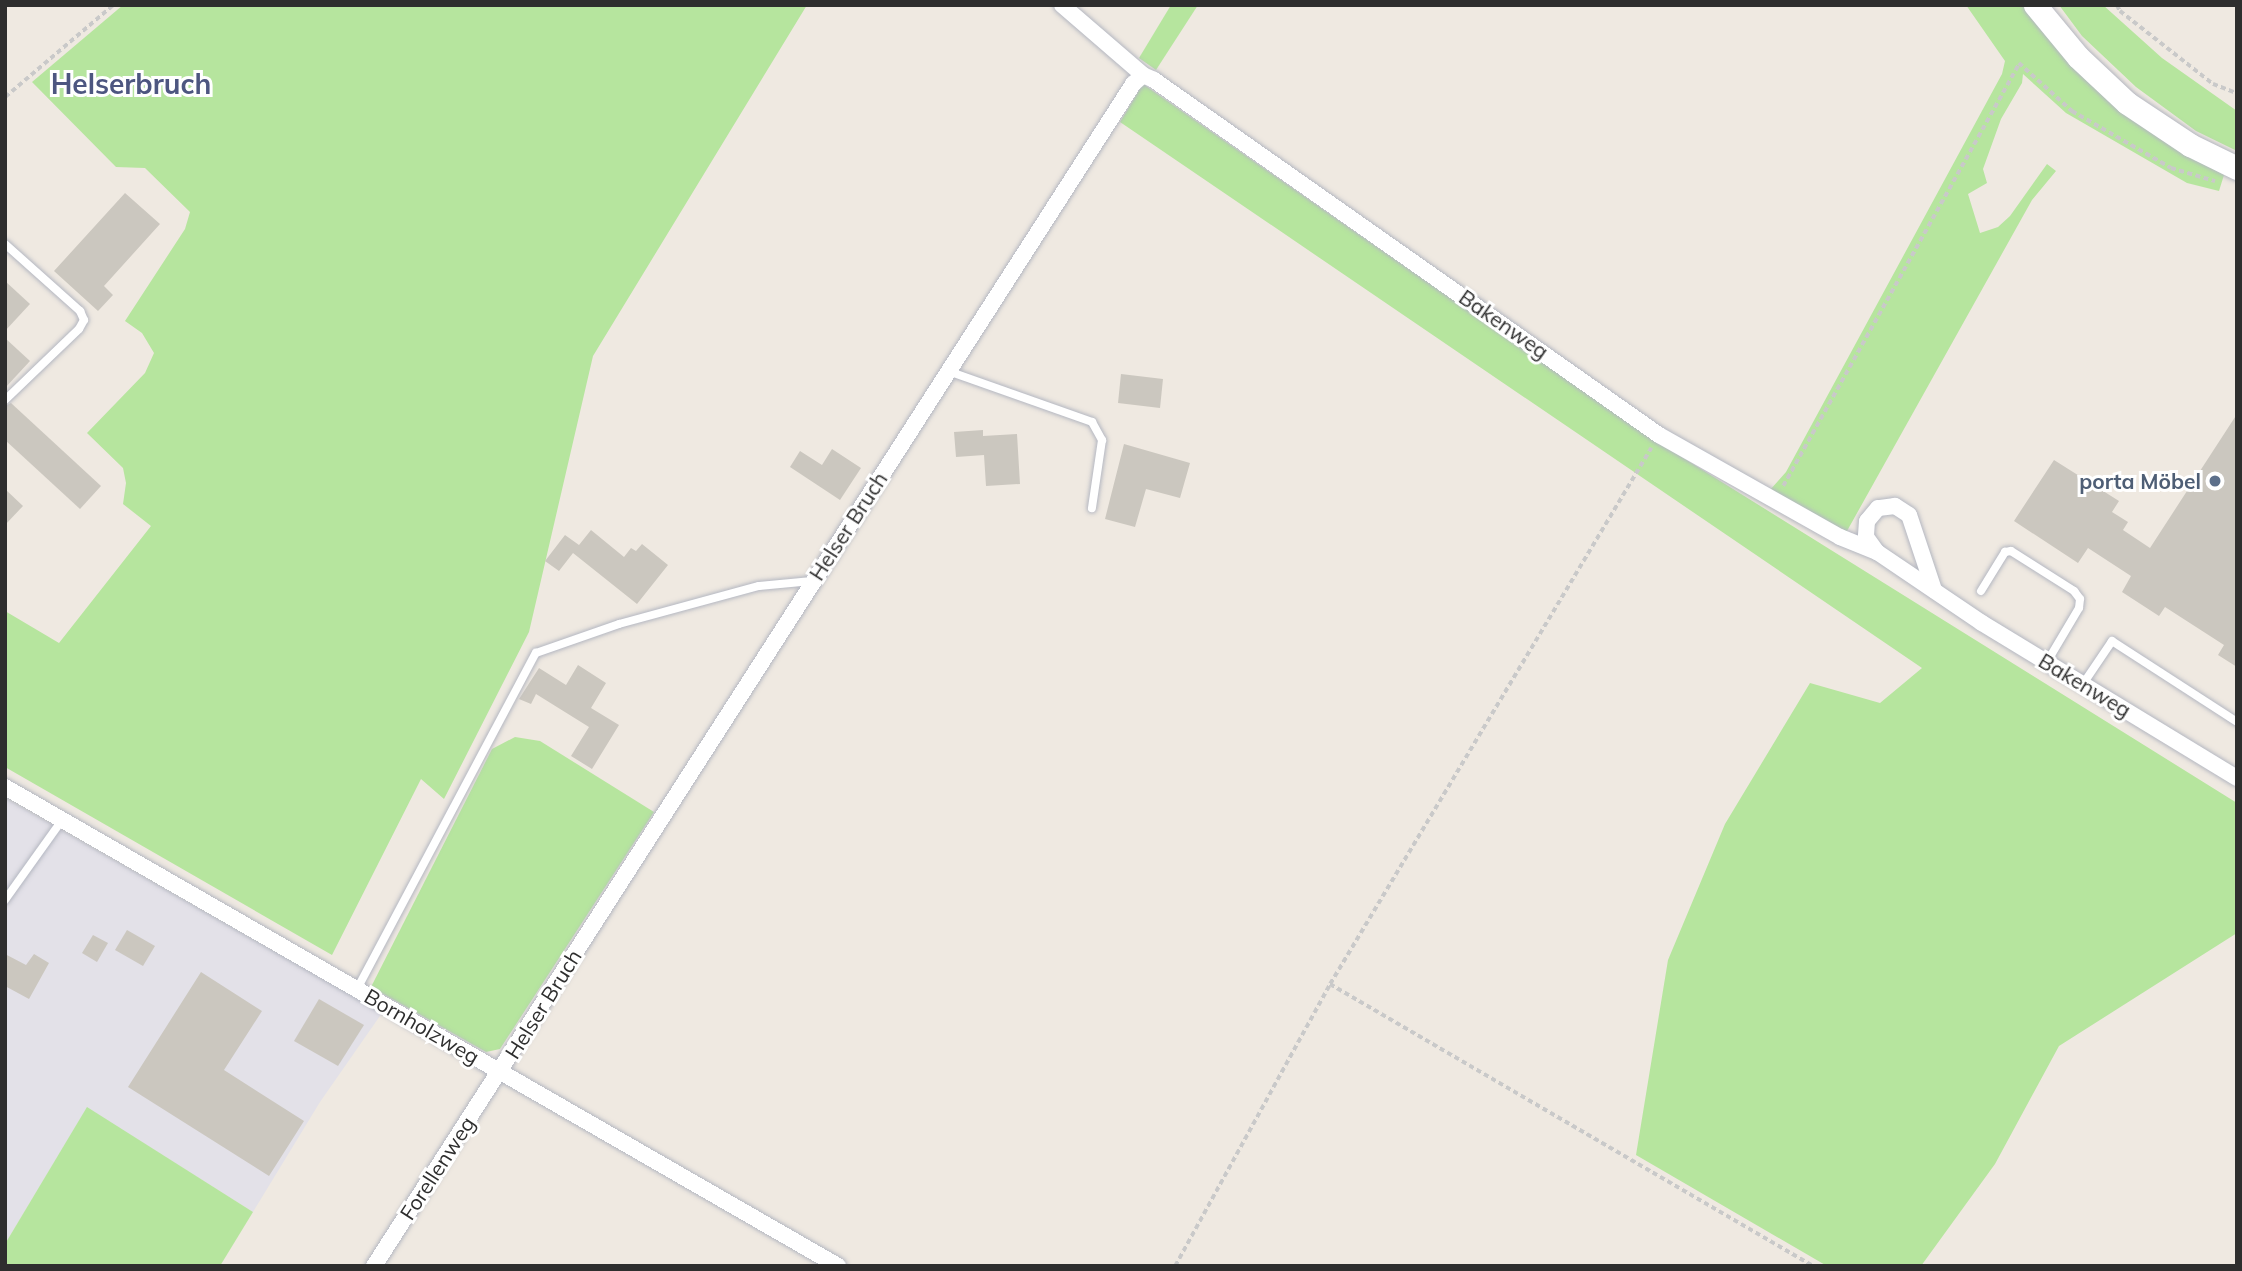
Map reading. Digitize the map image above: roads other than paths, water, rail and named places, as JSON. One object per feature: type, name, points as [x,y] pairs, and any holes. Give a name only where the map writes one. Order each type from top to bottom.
[{"type":"street","points":[[1062,5],[1143,75]]},
{"type":"street","points":[[2035,5],[2078,57],[2127,103],[2190,145],[2230,176]]},
{"type":"street","name":"Helser Bruch","points":[[500,1071],[812,581],[1133,84],[1143,75]]},
{"type":"street","name":"Bakenweg","points":[[1143,75],[1154,80],[1659,435],[1840,537],[1877,552],[2082,684],[2237,778]]},
{"type":"street","points":[[1877,552],[1866,537],[1867,521],[1878,508],[1895,506],[1909,515],[1934,590]]},
{"type":"street","name":"Bornholzweg","points":[[5,787],[838,1266]]},
{"type":"street","name":"Forellenweg","points":[[374,1266],[500,1071]]},
{"type":"lane","points":[[5,244],[80,311],[83,320],[79,329],[5,400]]},
{"type":"lane","points":[[948,371],[1092,422],[1102,440],[1092,508]]},
{"type":"lane","points":[[1981,590],[2005,552],[2011,551],[2074,591],[2080,598],[2079,608],[2047,662]]},
{"type":"lane","points":[[357,989],[537,653],[619,624],[759,586],[812,581]]},
{"type":"lane","points":[[2082,684],[2112,642],[2237,722]]},
{"type":"lane","points":[[5,900],[62,820]]},
{"type":"place","name":"porta Möbel","points":[[2215,481]]},
{"type":"district","name":"Helserbruch","points":[[131,84]]}]
